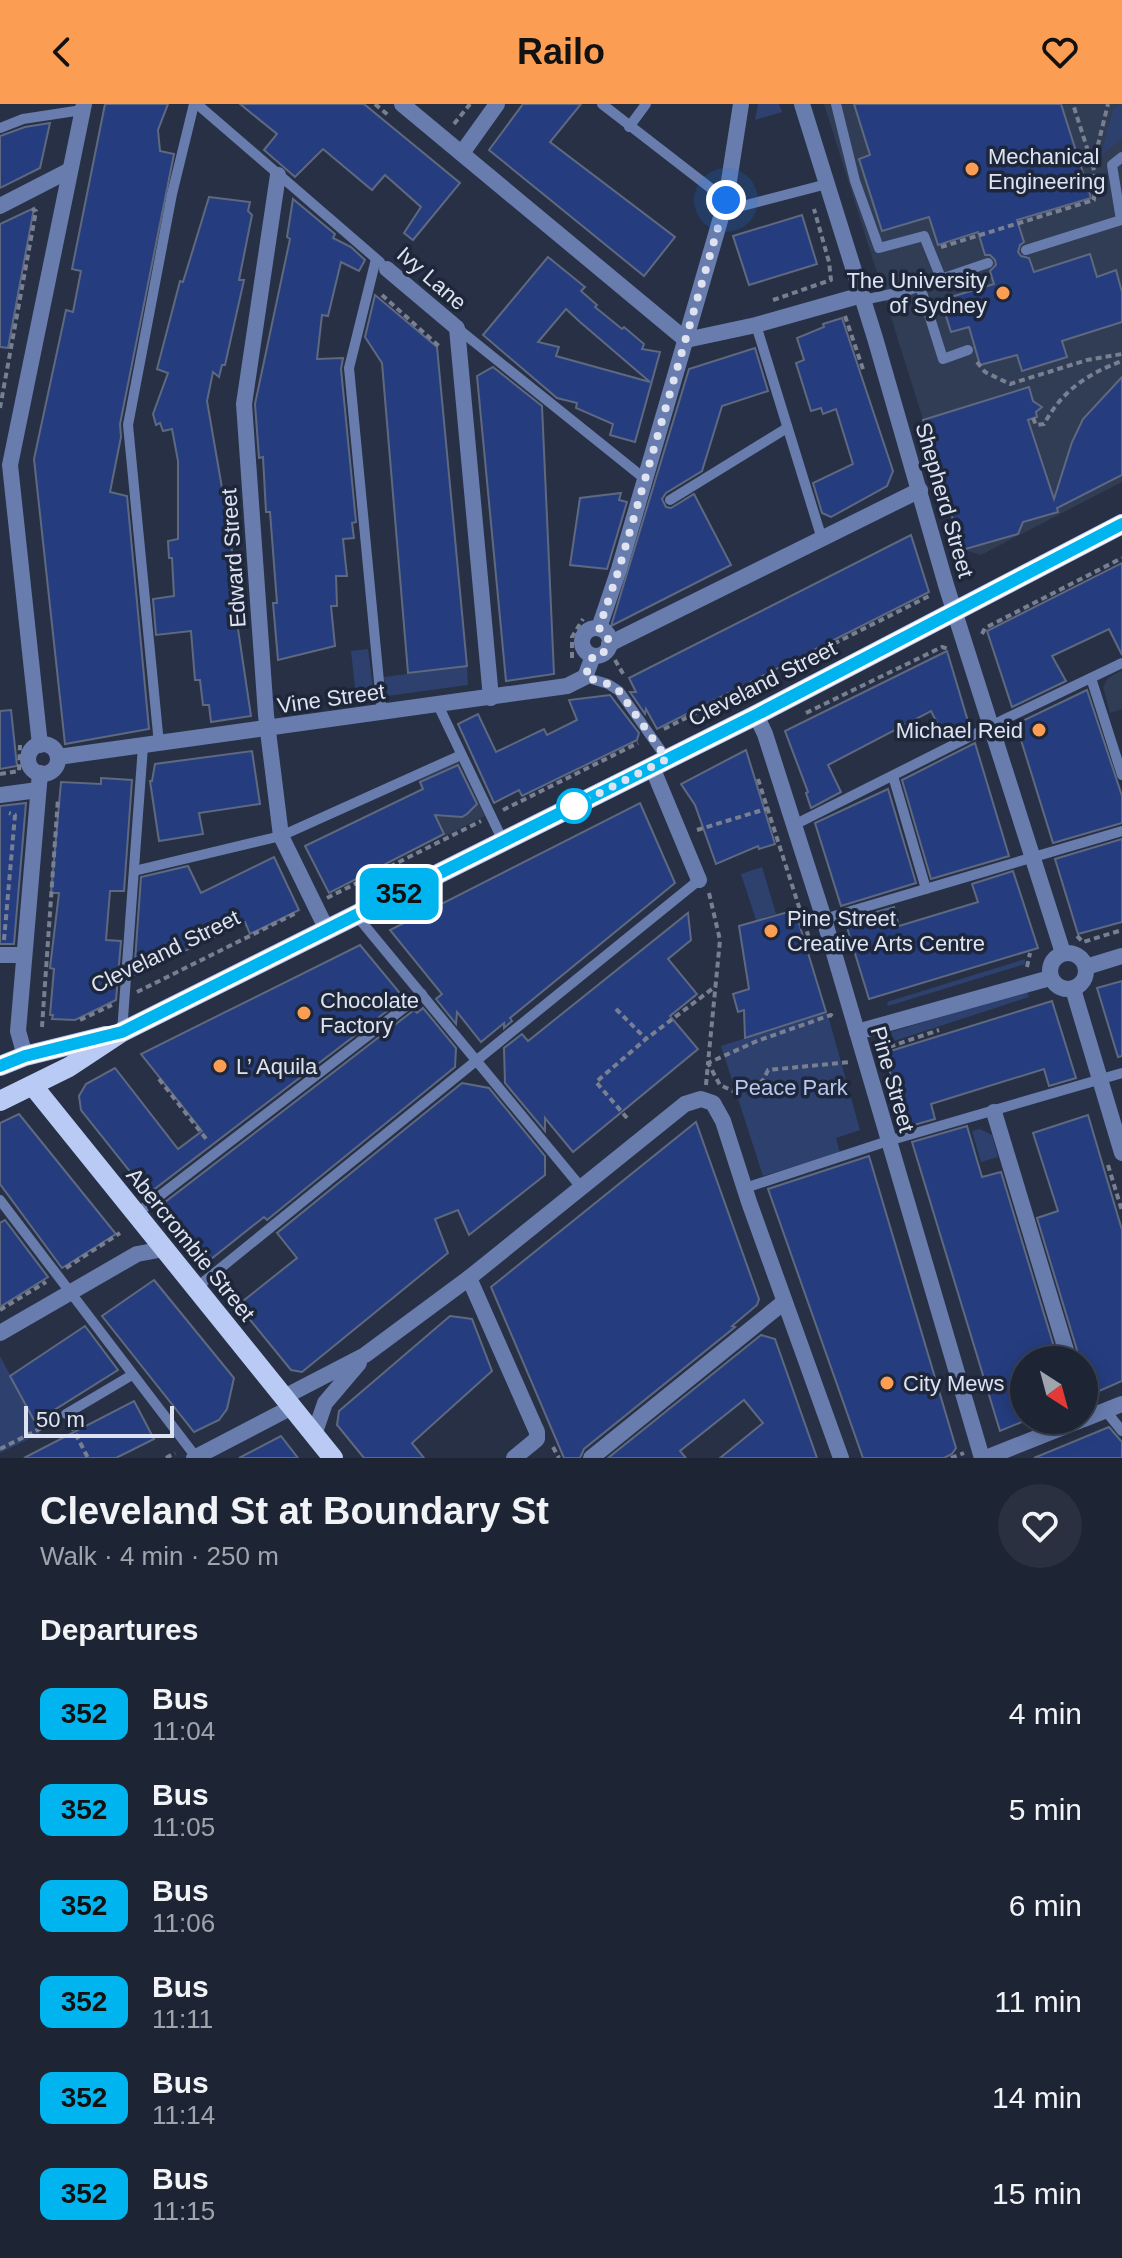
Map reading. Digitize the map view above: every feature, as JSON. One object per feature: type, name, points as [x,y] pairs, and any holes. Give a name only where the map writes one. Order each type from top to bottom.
[{"type":"main road","name":"Cleveland Street","points":[[0,1101],[69,1067],[122,1032],[756,715],[1122,524]]},
{"type":"main road","name":"Cleveland Street","points":[[0,1066],[25,1056],[122,1032]]},
{"type":"main road","points":[[0,1086],[33,1086]]},
{"type":"main road","name":"Abercrombie Street","points":[[33,1086],[333,1458]]},
{"type":"street","points":[[402,104],[686,340]]},
{"type":"street","points":[[462,153],[497,104]]},
{"type":"street","points":[[599,628],[725,206],[741,104]]},
{"type":"street","name":"Shepherd Street","points":[[802,104],[863,297],[954,609],[1063,953]]},
{"type":"street","points":[[40,745],[10,465],[83,107]]},
{"type":"street","points":[[0,206],[70,170]]},
{"type":"street","name":"Edward Street","points":[[278,175],[244,404],[268,729],[281,836],[327,930]]},
{"type":"street","name":"Ivy Lane","points":[[382,264],[457,328]]},
{"type":"street","points":[[686,340],[863,297]]},
{"type":"street","points":[[457,328],[491,698]]},
{"type":"street","points":[[579,671],[593,656],[611,650],[920,490]]},
{"type":"street","points":[[599,628],[608,636],[611,650]]},
{"type":"street","points":[[593,656],[583,647],[582,637],[589,630],[599,628]]},
{"type":"street","name":"Vine Street","points":[[58,757],[567,686],[579,671]]},
{"type":"street","name":"Pine Street","points":[[756,715],[765,734],[824,919],[984,1458]]},
{"type":"street","points":[[0,795],[39,781],[53,770],[58,757],[50,746],[40,745],[32,750],[29,759],[39,781],[18,1031],[25,1056]]},
{"type":"street","points":[[660,763],[699,880]]},
{"type":"street","points":[[1063,953],[1077,955],[1086,967],[1084,980],[1073,989],[1059,988],[1050,978],[1051,963],[1063,953]]},
{"type":"street","points":[[1,955],[24,955]]},
{"type":"street","points":[[1086,967],[1122,956]]},
{"type":"street","points":[[857,1032],[1050,978]]},
{"type":"street","points":[[1073,989],[1122,1153]]},
{"type":"street","points":[[195,1457],[365,1355],[469,1278],[580,1186],[706,1091],[721,1115],[841,1458]]},
{"type":"street","points":[[994,1112],[1065,1346]]},
{"type":"street","points":[[0,1333],[137,1254],[164,1249]]},
{"type":"street","points":[[469,1278],[537,1432],[537,1439],[514,1458]]},
{"type":"street","points":[[591,1458],[784,1302]]},
{"type":"street","points":[[314,1435],[326,1401],[365,1355]]},
{"type":"street","points":[[1098,1412],[1122,1404]]},
{"type":"street","points":[[984,1458],[1018,1453],[1052,1434]]},
{"type":"lane","name":"Ivy Lane","points":[[196,104],[382,264]]},
{"type":"lane","points":[[122,1032],[134,871],[151,745],[128,425],[172,194],[196,104]]},
{"type":"lane","points":[[602,104],[725,206],[827,184]]},
{"type":"lane","points":[[629,127],[646,104]]},
{"type":"lane","points":[[836,104],[855,181],[879,248],[924,236],[941,278]]},
{"type":"lane","points":[[0,128],[23,119],[83,107]]},
{"type":"lane","points":[[1026,250],[1121,220],[1112,165],[1122,157]]},
{"type":"lane","points":[[863,297],[906,291],[988,263]]},
{"type":"lane","points":[[382,264],[369,284],[349,368],[382,713]]},
{"type":"lane","points":[[920,286],[943,359],[968,350]]},
{"type":"lane","points":[[756,325],[822,539]]},
{"type":"lane","name":"Ivy Lane","points":[[457,328],[645,479]]},
{"type":"lane","points":[[670,500],[787,428]]},
{"type":"lane","points":[[794,825],[1122,663]]},
{"type":"lane","points":[[579,671],[619,691],[660,763]]},
{"type":"lane","points":[[1091,678],[1122,775]]},
{"type":"lane","points":[[438,705],[503,841]]},
{"type":"lane","points":[[134,871],[281,836],[461,755]]},
{"type":"lane","points":[[893,776],[926,889]]},
{"type":"lane","points":[[824,919],[1122,831]]},
{"type":"lane","points":[[196,1288],[699,880]]},
{"type":"lane","points":[[356,915],[580,1186]]},
{"type":"lane","points":[[136,1214],[422,994]]},
{"type":"lane","points":[[745,1188],[888,1141],[1122,1073]]},
{"type":"lane","points":[[0,1200],[195,1457]]},
{"type":"lane","points":[[66,1414],[132,1375]]},
{"type":"lane","points":[[1105,1410],[1122,1431]]},
{"type":"path","points":[[375,104],[397,123]]},
{"type":"path","points":[[454,124],[470,104]]},
{"type":"path","points":[[1073,104],[1094,170]]},
{"type":"path","points":[[932,256],[939,248],[1094,200],[1094,170],[1108,104]]},
{"type":"path","points":[[770,300],[831,280],[829,262],[808,189]]},
{"type":"path","points":[[0,408],[36,211],[29,207]]},
{"type":"path","points":[[369,284],[440,345],[443,358]]},
{"type":"path","points":[[834,314],[844,311],[867,380]]},
{"type":"path","points":[[968,350],[985,372],[1010,384],[1094,359],[1122,354]]},
{"type":"path","points":[[1094,359],[1096,367]]},
{"type":"path","points":[[1033,418],[1036,425],[1044,424],[1068,389],[1085,377],[1122,361]]},
{"type":"path","points":[[982,634],[985,628],[1122,558]]},
{"type":"path","points":[[658,733],[931,595],[930,586]]},
{"type":"path","points":[[579,671],[572,637],[588,612]]},
{"type":"path","points":[[806,714],[942,647],[950,650]]},
{"type":"path","points":[[611,650],[627,680]]},
{"type":"path","points":[[0,774],[19,771],[19,738]]},
{"type":"path","name":"Cleveland Street","points":[[67,1027],[643,741]]},
{"type":"path","points":[[755,769],[810,942]]},
{"type":"path","points":[[42,1027],[59,789]]},
{"type":"path","points":[[702,828],[764,810]]},
{"type":"path","points":[[1,955],[15,815]]},
{"type":"path","points":[[699,880],[710,881],[713,889],[709,892],[720,940],[706,1091]]},
{"type":"path","points":[[1069,929],[1083,942],[1122,930]]},
{"type":"path","points":[[627,1118],[596,1082],[716,986]]},
{"type":"path","points":[[829,1002],[843,1032],[857,1032]]},
{"type":"path","points":[[616,1009],[646,1039]]},
{"type":"path","points":[[708,1063],[757,1041],[834,1016]]},
{"type":"path","points":[[708,1063],[724,1089],[741,1091],[760,1084],[768,1070],[855,1060]]},
{"type":"path","points":[[159,1079],[217,1151]]},
{"type":"path","points":[[0,1449],[66,1414],[88,1458]]},
{"type":"shaded area","name":"The University of Sydney","points":[[824,104],[1122,104],[1122,482],[981,555],[964,550]]},
{"type":"shaded area","points":[[1122,670],[1122,709],[1110,713],[1103,687],[1108,678]]},
{"type":"shaded area","points":[[458,761],[485,816],[445,836],[418,779]]},
{"type":"green space","points":[[758,104],[779,104],[782,112],[755,120]]},
{"type":"green space","points":[[1122,104],[1122,138],[1101,156],[1113,109]]},
{"type":"green space","points":[[368,649],[374,695],[356,697],[351,651]]},
{"type":"green space","points":[[467,666],[468,685],[387,696],[384,677]]},
{"type":"green space","points":[[762,867],[776,914],[756,920],[741,874]]},
{"type":"green space","points":[[1025,959],[1025,964],[888,1006],[887,1002]]},
{"type":"green space","points":[[1027,991],[1029,997],[894,1041],[891,1032]]},
{"type":"green space","name":"Peace Park","points":[[827,1012],[860,1130],[836,1138],[840,1153],[763,1176],[721,1046]]},
{"type":"green space","points":[[980,1129],[992,1135],[998,1157],[981,1162],[972,1131]]},
{"type":"green space","points":[[0,1356],[41,1433],[0,1453]]},
{"type":"building","points":[[105,104],[168,104],[158,130],[160,151],[174,154],[120,424],[121,437],[110,492],[127,496],[149,729],[65,744],[34,459],[66,310],[73,312],[81,271],[72,269]]},
{"type":"building","points":[[240,104],[364,104],[460,183],[413,240],[404,233],[421,207],[385,175],[372,190],[323,149],[295,177],[264,150],[277,134]]},
{"type":"building","points":[[523,104],[581,104],[550,142],[675,237],[644,276],[489,150]]},
{"type":"building","points":[[854,104],[1061,104],[1091,198],[1017,220],[1024,242],[1018,252],[1029,258],[1034,272],[1090,254],[1097,277],[1116,270],[1122,292],[1122,322],[1062,341],[1067,357],[1022,371],[1017,355],[980,365],[969,327],[951,332],[941,300],[994,284],[990,271],[996,265],[995,260],[985,255],[978,232],[938,245],[929,217],[882,231],[859,159],[870,155]]},
{"type":"building","points":[[50,123],[40,168],[0,188],[0,136],[25,127]]},
{"type":"building","points":[[209,197],[250,202],[248,211],[252,215],[239,280],[244,280],[225,365],[222,365],[219,377],[213,372],[207,401],[231,540],[238,629],[251,716],[211,722],[209,705],[203,705],[200,680],[195,680],[191,631],[156,635],[153,599],[174,596],[168,541],[178,539],[178,461],[172,429],[163,431],[160,423],[156,425],[153,414],[168,373],[157,369],[180,281],[183,282]]},
{"type":"building","points":[[293,199],[335,234],[333,238],[351,247],[365,260],[359,271],[341,262],[328,316],[322,315],[317,359],[343,358],[341,369],[356,522],[352,523],[354,538],[343,539],[347,576],[336,576],[337,606],[331,606],[335,646],[278,660],[270,512],[266,512],[263,457],[259,458],[255,404],[290,239],[287,237]]},
{"type":"building","points":[[34,208],[8,348],[0,347],[0,224]]},
{"type":"building","points":[[802,215],[817,264],[749,285],[733,236]]},
{"type":"building","points":[[548,257],[585,287],[581,291],[597,305],[595,307],[644,344],[642,349],[660,352],[635,442],[610,435],[613,424],[576,408],[577,403],[557,398],[483,335]],"holes":[[[566,309],[650,382],[556,356],[559,347],[538,342]]]},
{"type":"building","points":[[375,295],[437,347],[467,666],[408,673],[382,363],[365,337]]},
{"type":"building","points":[[842,318],[893,471],[887,486],[831,517],[822,513],[813,483],[853,464],[836,409],[823,414],[821,408],[811,411],[796,363],[804,360],[797,338]]},
{"type":"building","points":[[755,348],[768,391],[722,406],[702,471],[666,493],[662,499],[666,507],[671,508],[694,494],[731,565],[611,626],[689,369]]},
{"type":"building","points":[[493,367],[542,406],[554,674],[506,681],[477,376]]},
{"type":"building","points":[[1122,377],[1122,475],[1057,508],[1058,512],[1023,522],[1018,534],[962,550],[923,420],[1029,387],[1033,401],[1042,407],[1036,412],[1037,417],[1028,420],[1054,499],[1072,442],[1083,419]]},
{"type":"building","points":[[621,493],[619,500],[627,502],[607,569],[570,565],[580,498]]},
{"type":"building","points":[[911,535],[929,592],[657,729],[646,709],[645,714],[630,692],[636,692],[629,678]]},
{"type":"building","points":[[1122,563],[1122,655],[1109,629],[1052,656],[1066,681],[1012,707],[987,631]]},
{"type":"building","points":[[947,651],[970,728],[946,740],[931,711],[828,765],[841,792],[811,808],[785,731]]},
{"type":"building","points":[[1087,690],[1122,796],[1122,823],[1053,843],[1016,724]]},
{"type":"building","points":[[610,695],[639,733],[637,740],[522,796],[519,790],[494,803],[458,724],[478,714],[496,752],[544,729],[547,735],[577,720],[569,700]]},
{"type":"building","points":[[11,710],[17,766],[0,769],[0,711]]},
{"type":"building","points":[[975,743],[1009,856],[931,879],[902,780]]},
{"type":"building","points":[[746,750],[775,844],[759,849],[758,846],[716,864],[695,805],[681,784]]},
{"type":"building","points":[[252,751],[260,804],[199,813],[203,834],[159,841],[150,781],[155,764]]},
{"type":"building","points":[[458,765],[477,804],[467,814],[462,817],[435,815],[444,834],[329,893],[305,846],[423,789],[420,782]]},
{"type":"building","points":[[101,778],[132,780],[124,891],[110,891],[106,940],[121,941],[116,1000],[75,1020],[52,1019],[54,969],[50,968],[59,893],[51,893],[61,782],[101,784]]},
{"type":"building","points":[[888,789],[916,883],[841,906],[815,823]]},
{"type":"building","points":[[26,803],[14,944],[0,944],[0,806]]},
{"type":"building","points":[[640,803],[675,883],[510,1018],[512,1021],[504,1028],[504,1023],[481,1042],[457,1012],[456,1024],[436,999],[442,994],[390,930]]},
{"type":"building","points":[[1122,839],[1122,922],[1078,934],[1055,859]]},
{"type":"building","points":[[274,857],[299,910],[250,934],[245,922],[134,975],[141,877],[188,866],[201,893]]},
{"type":"building","points":[[1013,871],[1038,948],[869,999],[845,921],[894,907],[899,926],[978,902],[972,884]]},
{"type":"building","points":[[795,910],[826,1012],[745,1038],[744,1010],[738,1012],[733,994],[749,989],[739,926]]},
{"type":"building","points":[[688,913],[691,940],[668,959],[697,994],[670,1016],[698,1049],[573,1152],[545,1118],[545,1131],[505,1083],[504,1048],[522,1034],[528,1041]]},
{"type":"building","points":[[360,945],[404,998],[148,1194],[81,1110],[79,1096],[86,1084],[115,1068],[178,1149],[202,1131],[141,1054]]},
{"type":"building","points":[[1122,981],[1122,1056],[1118,1057],[1097,988]]},
{"type":"building","points":[[1052,1001],[1076,1078],[1049,1086],[1044,1069],[931,1104],[935,1119],[907,1127],[884,1053]]},
{"type":"building","points":[[423,1008],[456,1048],[455,1067],[267,1220],[264,1217],[206,1263],[160,1206],[414,1010],[417,1013]]},
{"type":"building","points":[[462,1083],[489,1088],[545,1156],[545,1175],[469,1235],[458,1210],[435,1219],[448,1253],[302,1372],[291,1370],[238,1305],[297,1258],[277,1233]]},
{"type":"building","points":[[19,1114],[116,1234],[62,1268],[0,1184],[0,1123]]},
{"type":"building","points":[[1088,1115],[1122,1230],[1122,1381],[1098,1392],[1098,1346],[1076,1346],[1037,1218],[1058,1211],[1033,1133]]},
{"type":"building","points":[[696,1122],[759,1299],[757,1305],[732,1326],[735,1327],[584,1449],[580,1458],[564,1458],[491,1287]]},
{"type":"building","points":[[967,1126],[982,1177],[1001,1172],[1054,1346],[1010,1346],[1010,1427],[1000,1431],[912,1142]]},
{"type":"building","points":[[869,1156],[956,1448],[944,1458],[863,1458],[768,1189]]},
{"type":"building","points":[[5,1220],[48,1277],[0,1307],[0,1223]]},
{"type":"building","points":[[154,1280],[234,1378],[227,1409],[219,1420],[194,1432],[102,1316]]},
{"type":"building","points":[[450,1316],[472,1319],[492,1371],[412,1443],[424,1458],[364,1458],[337,1425],[339,1411]]},
{"type":"building","points":[[85,1326],[118,1370],[35,1422],[10,1376]]},
{"type":"building","points":[[761,1335],[775,1339],[817,1458],[720,1458],[763,1423],[744,1400],[680,1451],[686,1458],[608,1458]]},
{"type":"building","points":[[134,1401],[154,1439],[116,1458],[24,1458]]},
{"type":"building","points":[[1109,1427],[1122,1442],[1122,1458],[1034,1458],[1098,1434]]},
{"type":"building","points":[[281,1436],[298,1458],[239,1458]]},
{"type":"bus line","name":"352","points":[[0,1066],[25,1056],[122,1032],[756,715],[1122,524]]},
{"type":"place","name":"Mechanical Engineering","points":[[972,169]]},
{"type":"place","name":"The University of Sydney","points":[[1003,293]]},
{"type":"place","name":"Michael Reid","points":[[1039,730]]},
{"type":"place","name":"Pine Street Creative Arts Centre","points":[[771,931]]},
{"type":"place","name":"Chocolate Factory","points":[[304,1013]]},
{"type":"place","name":"L’ Aquila","points":[[220,1066]]},
{"type":"place","name":"City Mews","points":[[887,1383]]},
{"type":"route","points":[[574,806],[667,759],[619,691],[585,677],[593,656],[601,655],[608,647],[608,636],[599,628],[601,618],[619,569],[726,200]]}]
